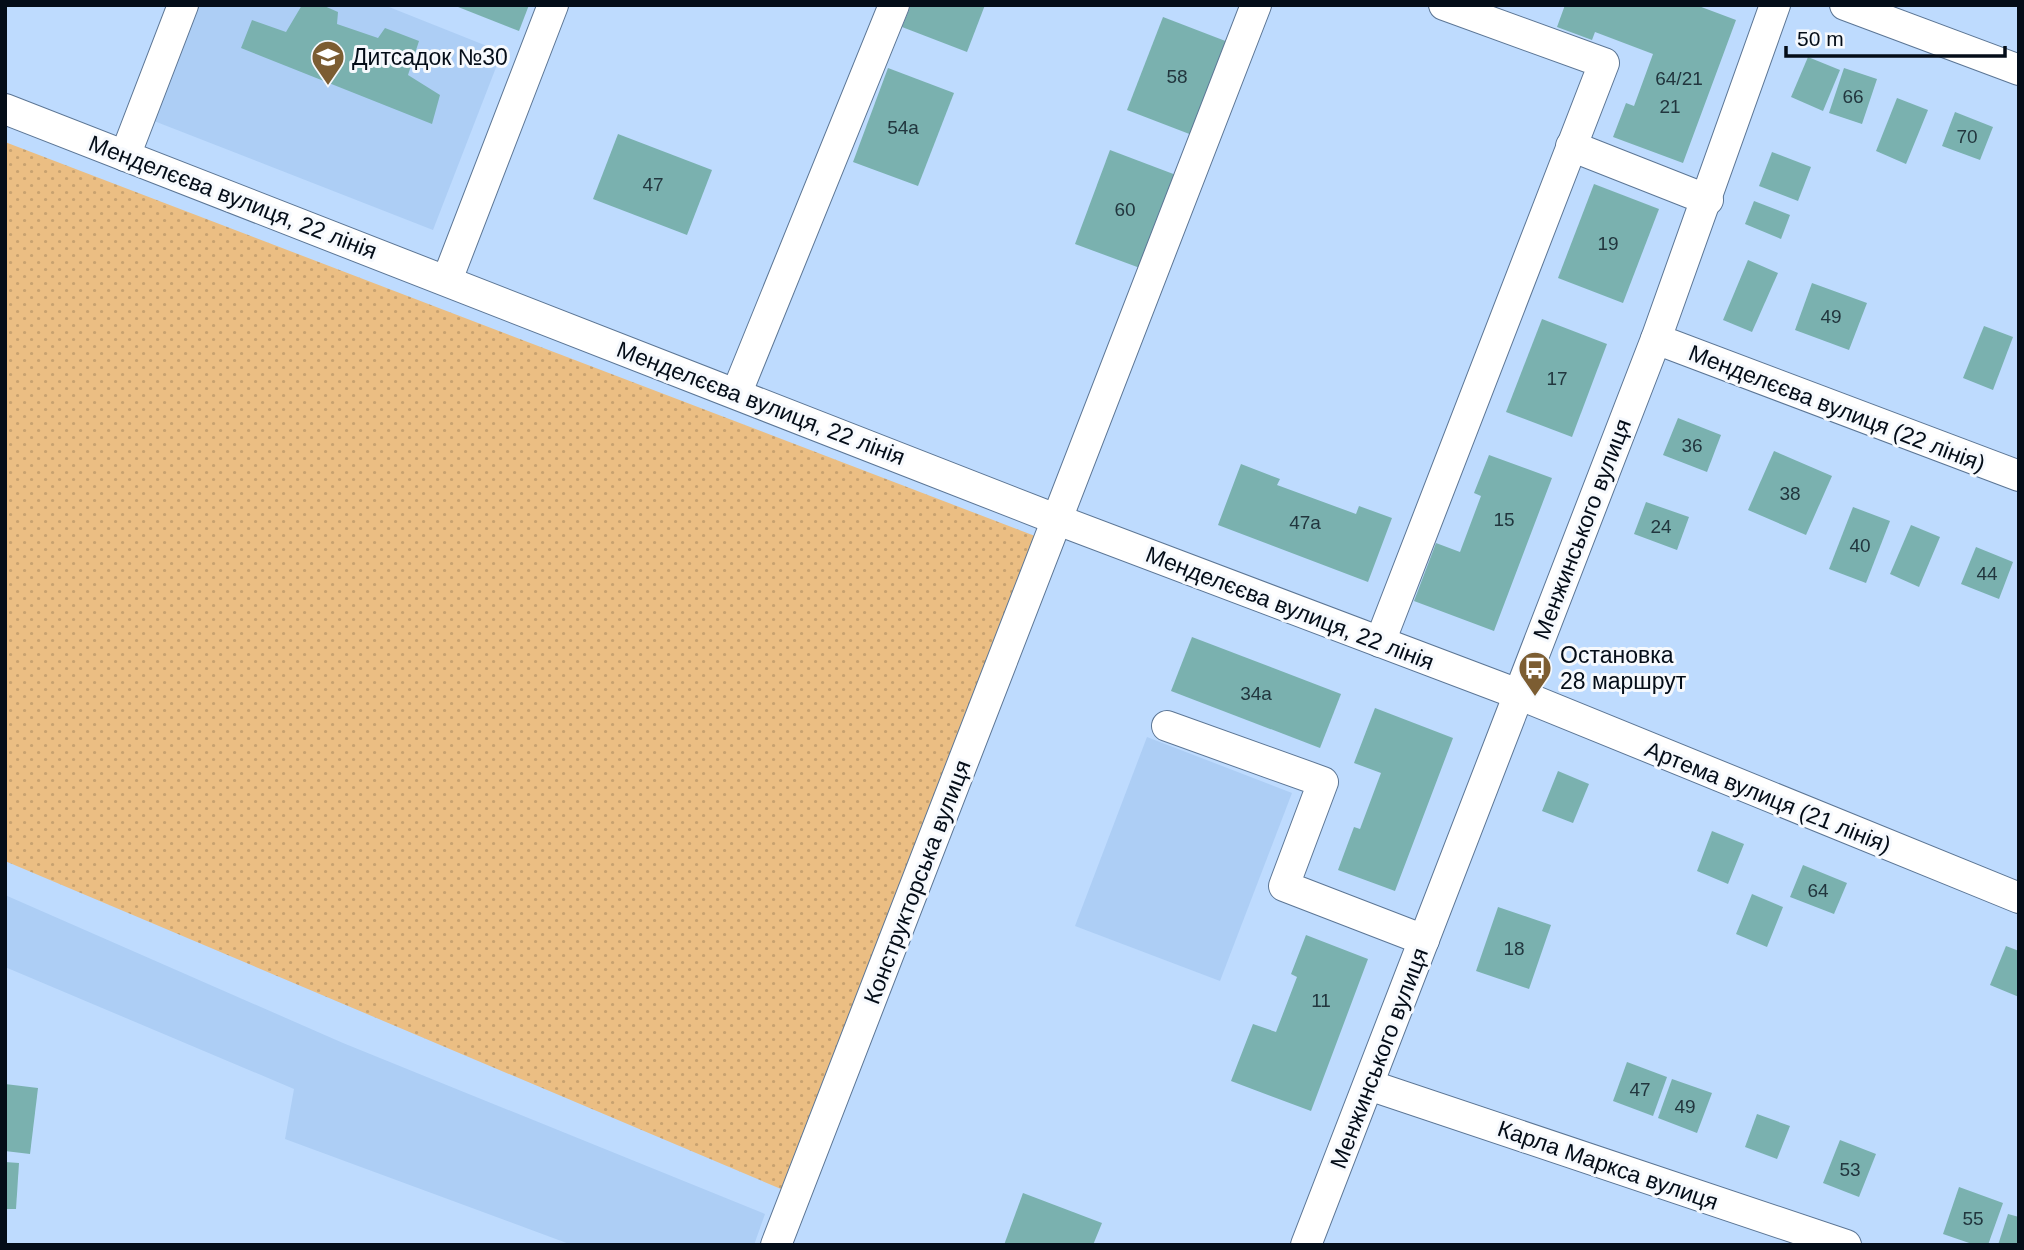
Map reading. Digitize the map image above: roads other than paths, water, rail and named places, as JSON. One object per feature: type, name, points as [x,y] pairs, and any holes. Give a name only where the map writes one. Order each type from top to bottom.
[{"type":"street","points":[[125,156],[183,5]]},
{"type":"street","points":[[447,280],[553,5]]},
{"type":"street","points":[[737,392],[894,5]]},
{"type":"street","name":"Конструкторська вулиця","points":[[776,1245],[1256,5]]},
{"type":"street","points":[[1380,642],[1604,63],[1444,5]]},
{"type":"street","name":"Менжинського вулиця","points":[[1306,1245],[1656,340],[1708,200],[1775,5]]},
{"type":"street","points":[[1844,5],[2019,70]]},
{"type":"street","name":"Менделєєва вулиця, 22 лінія","points":[[5,109],[737,392],[1058,520],[1518,694]]},
{"type":"street","points":[[1571,146],[1708,200]]},
{"type":"street","name":"Менделєєва вулиця (22 лiнiя)","points":[[1656,340],[2019,476]]},
{"type":"street","name":"Артема вулиця (21 лiнiя)","points":[[1518,694],[2019,898]]},
{"type":"street","points":[[1167,726],[1324,782],[1284,886],[1424,940]]},
{"type":"street","name":"Карла Маркса вулиця","points":[[1369,1085],[1846,1245]]},
{"type":"place","name":"Дитсадок №30","points":[[328,87]]},
{"type":"place","name":"Остановка 28 маршрут","points":[[1535,698]]}]
